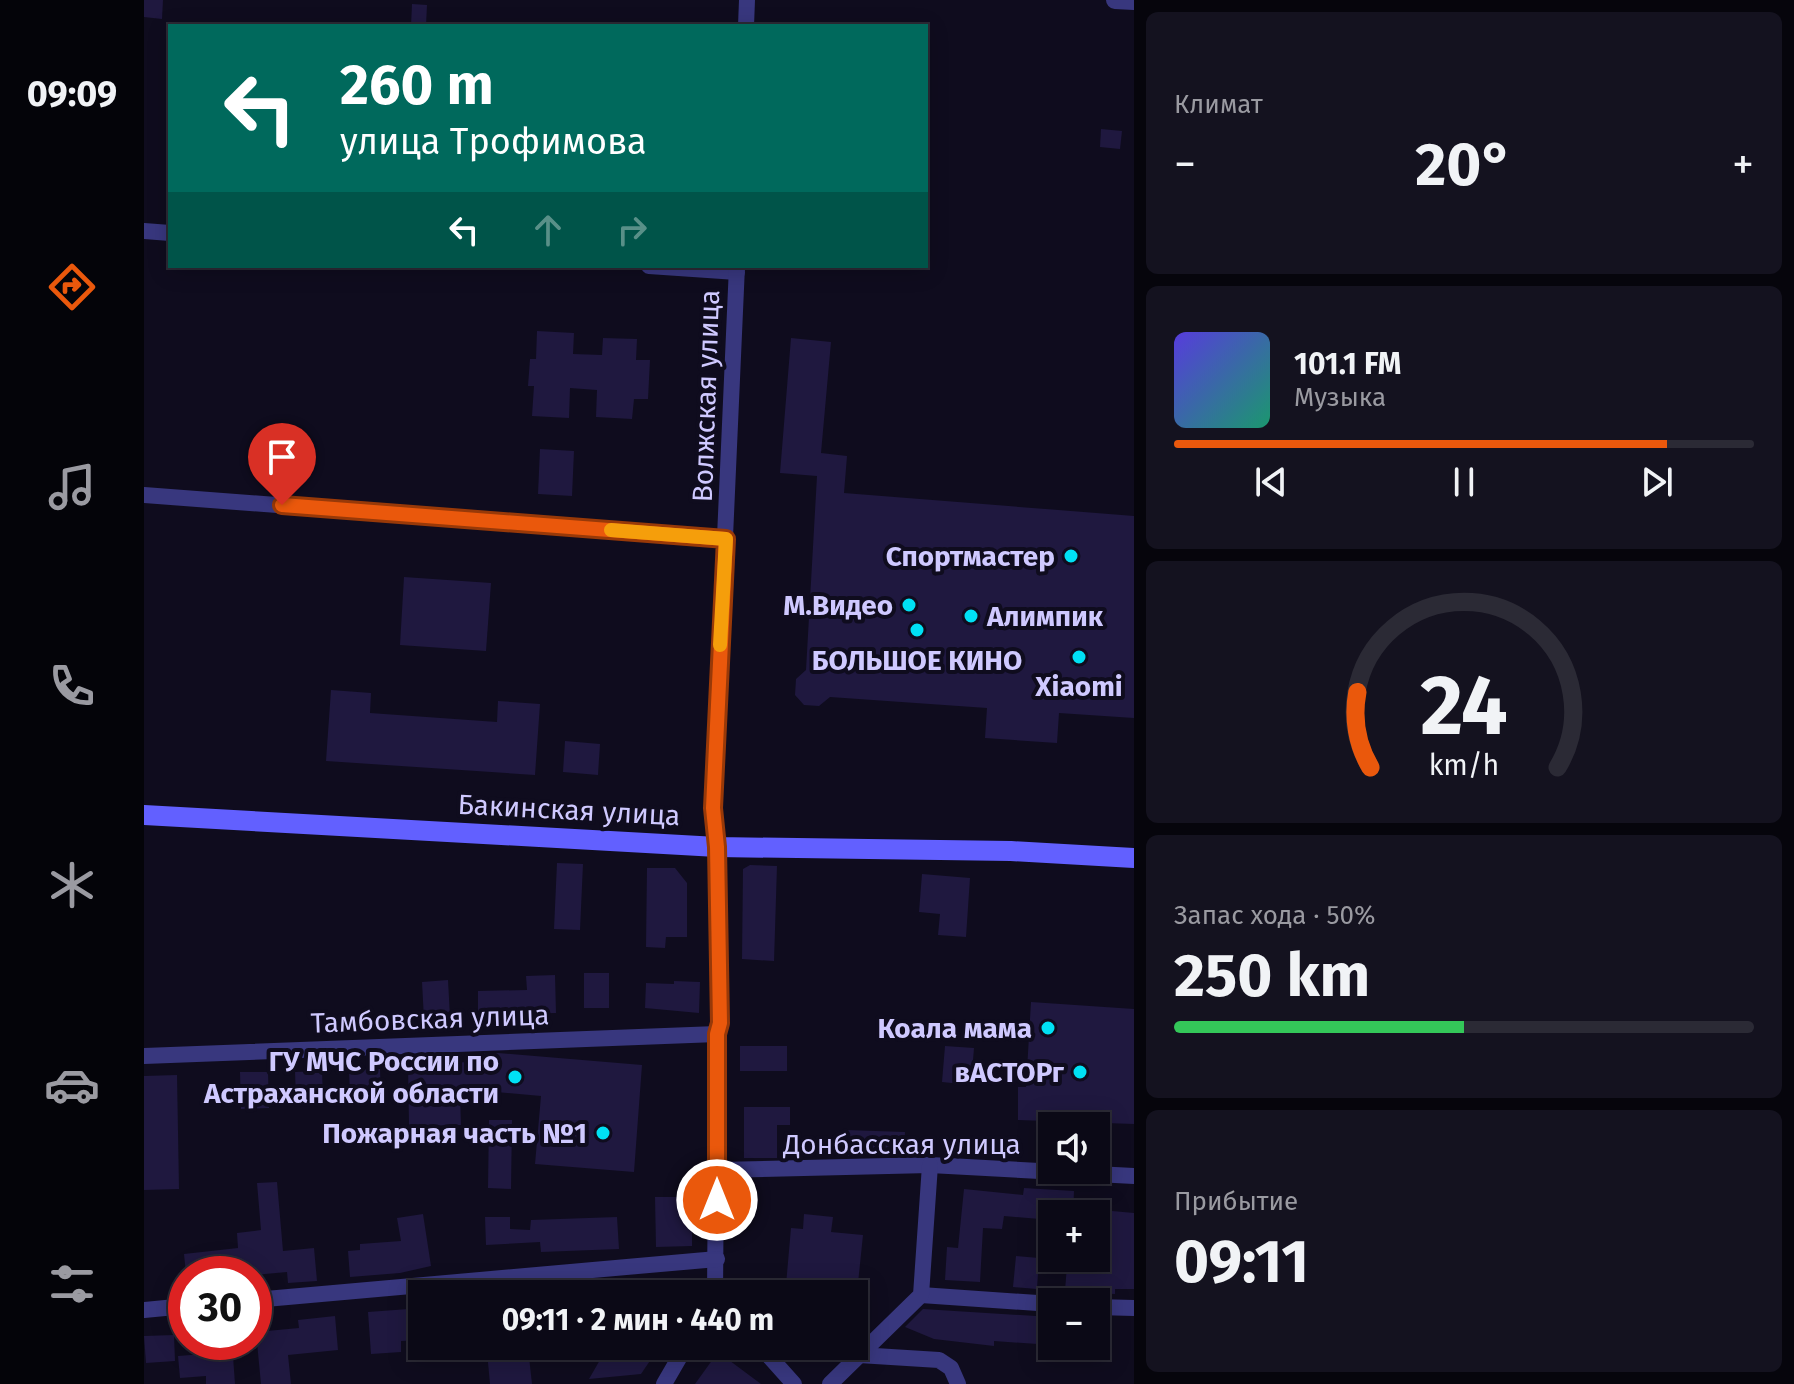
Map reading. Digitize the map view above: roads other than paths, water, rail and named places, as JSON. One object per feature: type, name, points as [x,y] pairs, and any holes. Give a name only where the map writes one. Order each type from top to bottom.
[{"type":"main road","name":"Бакинская улица","points":[[144,815],[717,847],[750,845],[1011,851],[1134,858]]},
{"type":"street","points":[[746,24],[747,0]]},
{"type":"street","points":[[1115,0],[1134,1]]},
{"type":"street","points":[[144,231],[168,233]]},
{"type":"street","points":[[708,268],[737,269]]},
{"type":"street","name":"Волжская улица","points":[[716,1280],[717,1034],[720,1023],[717,847],[713,808],[714,738],[737,269]]},
{"type":"street","points":[[144,495],[726,539]]},
{"type":"street","name":"Тамбовская улица","points":[[144,1056],[717,1034]]},
{"type":"street","points":[[868,1346],[921,1295],[930,1165]]},
{"type":"street","name":"Донбасская улица","points":[[718,1170],[930,1165],[1134,1176]]},
{"type":"street","points":[[272,1298],[717,1259]]},
{"type":"street","points":[[921,1295],[1038,1303]]},
{"type":"street","points":[[1110,1307],[1134,1308]]},
{"type":"street","points":[[144,1310],[168,1308]]},
{"type":"street","points":[[868,1356],[939,1360],[951,1368],[958,1384]]},
{"type":"street","points":[[664,1384],[678,1360]]},
{"type":"street","points":[[773,1360],[794,1384]]},
{"type":"street","points":[[830,1384],[854,1360]]},
{"type":"place","name":"Спортмастер","points":[[1071,556]]},
{"type":"place","name":"М.Видео","points":[[909,605]]},
{"type":"place","name":"Алимпик","points":[[971,616]]},
{"type":"place","name":"БОЛЬШОЕ КИНО","points":[[917,630]]},
{"type":"place","name":"Xiaomi","points":[[1079,657]]},
{"type":"place","name":"Коала мама","points":[[1048,1028]]},
{"type":"place","name":"вАСТОРг","points":[[1080,1072]]},
{"type":"place","name":"ГУ МЧС России по Астраханской области","points":[[515,1077]]},
{"type":"place","name":"Пожарная часть №1","points":[[603,1133]]}]
